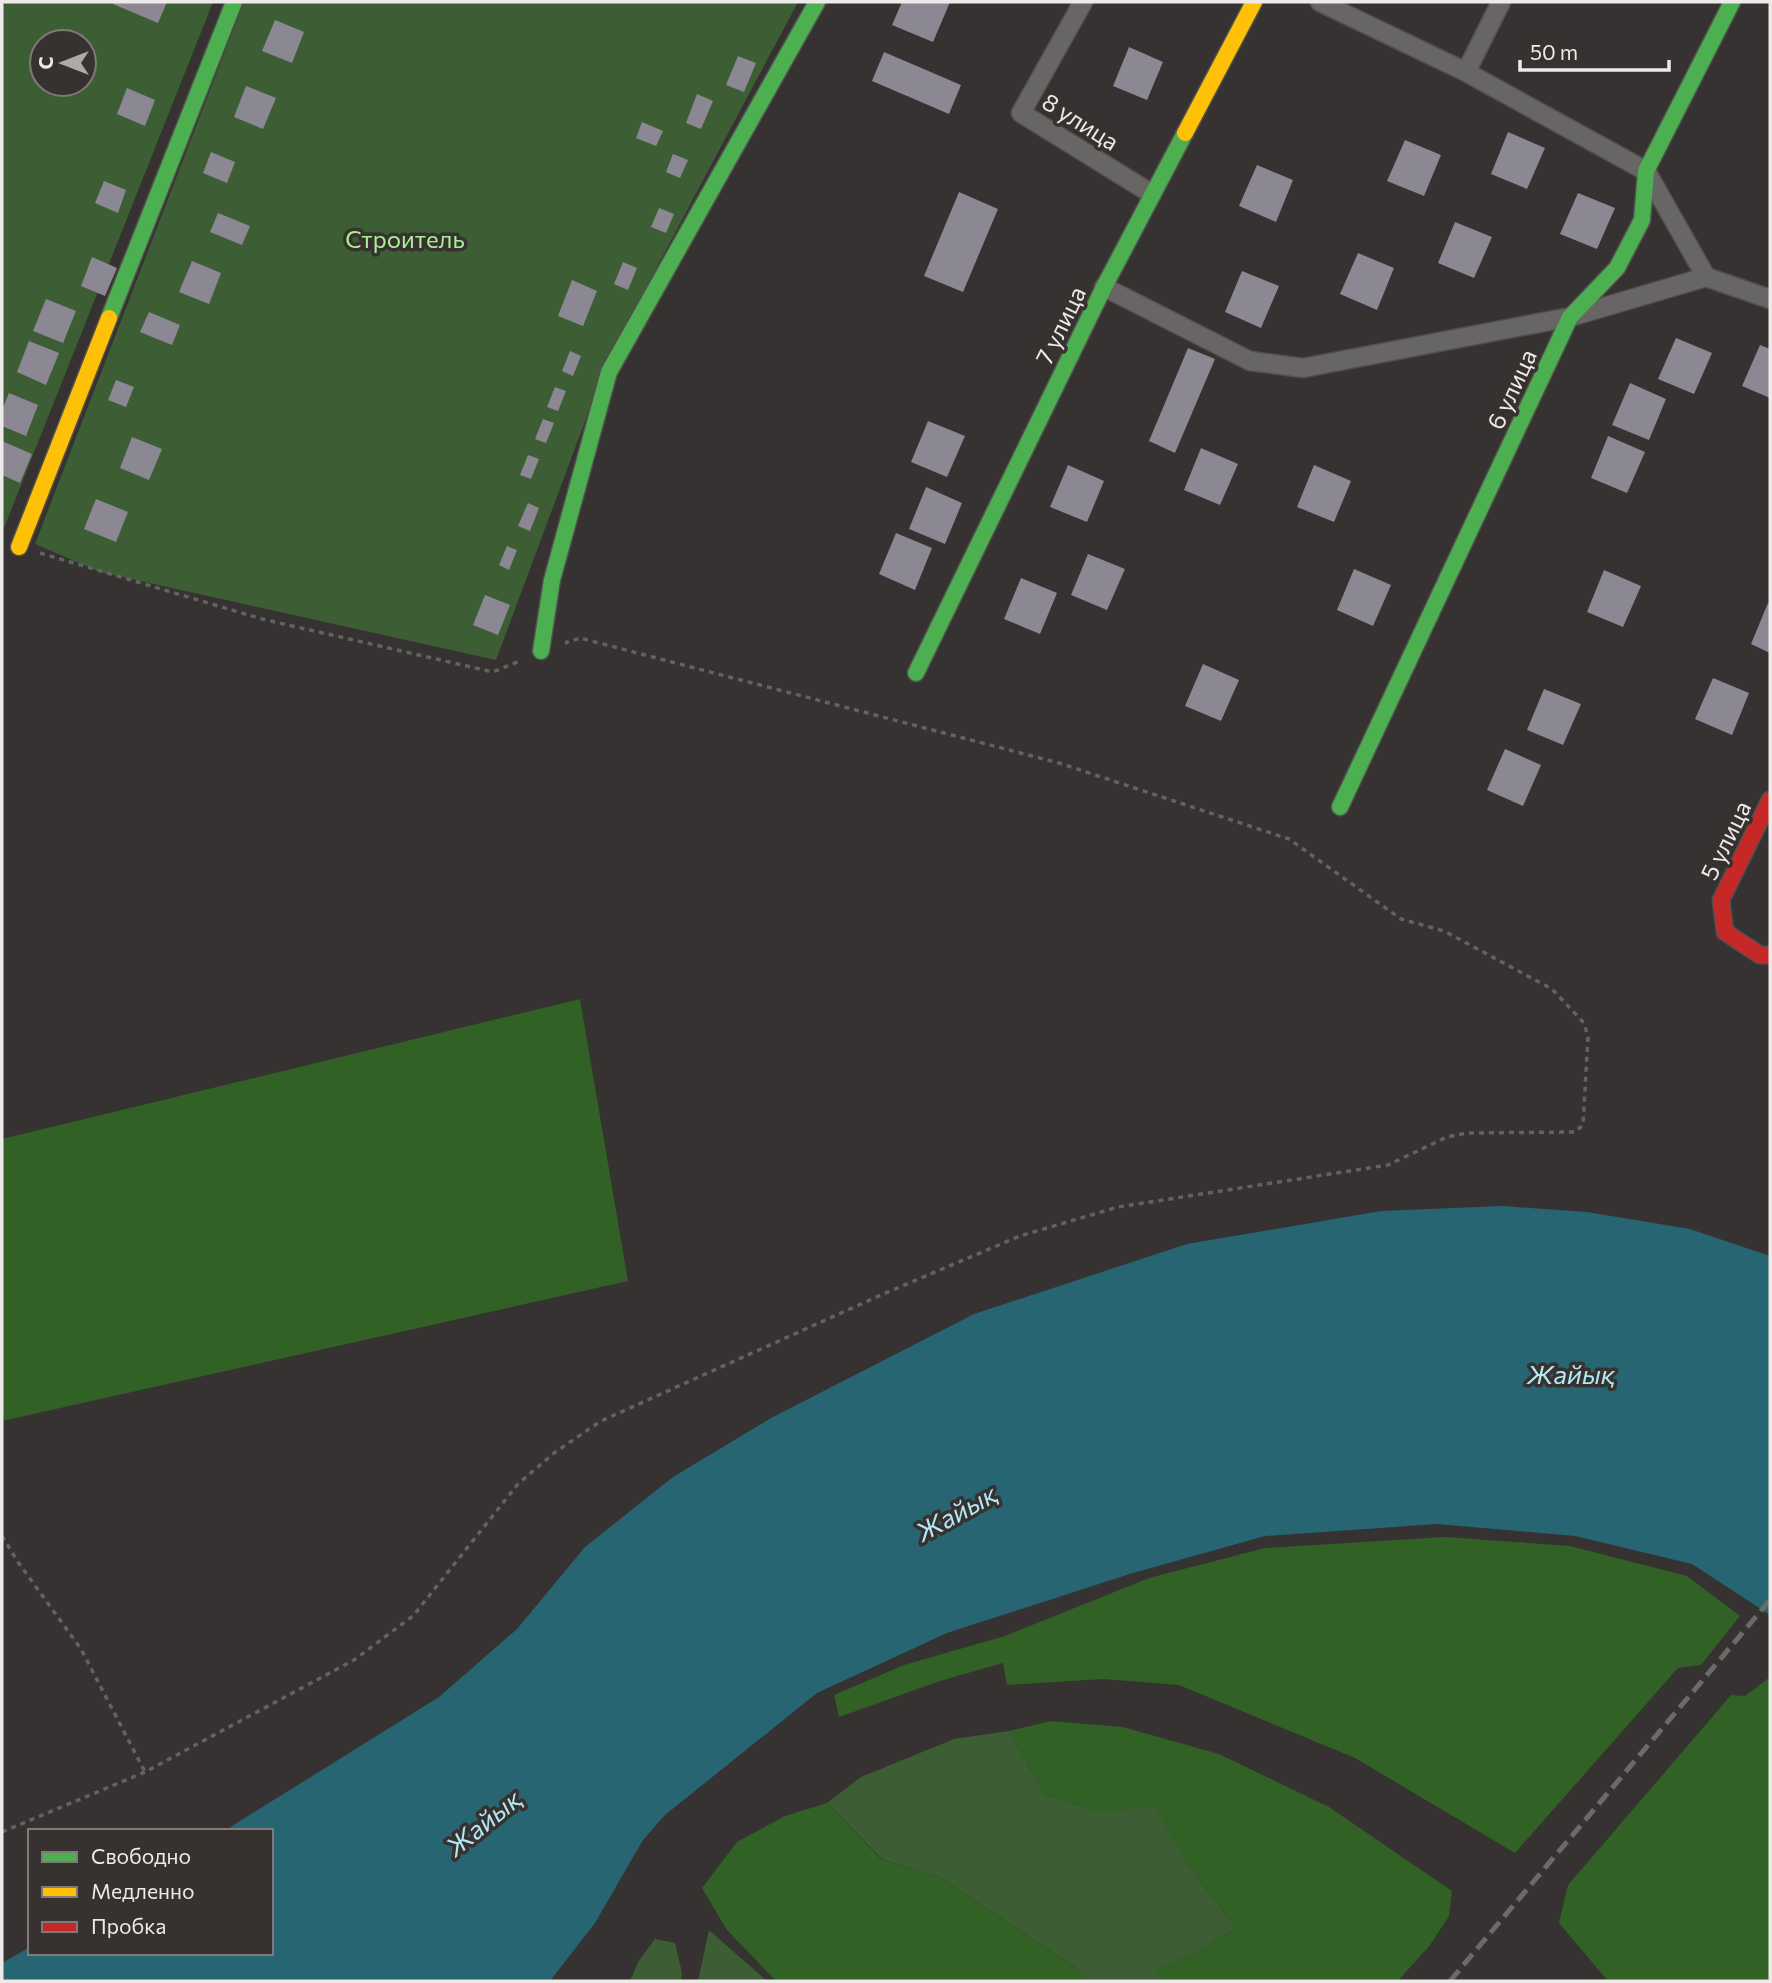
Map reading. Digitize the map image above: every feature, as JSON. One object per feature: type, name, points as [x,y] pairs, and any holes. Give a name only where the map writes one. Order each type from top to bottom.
[{"type":"street","points":[[19,547],[234,2]]},
{"type":"street","points":[[541,651],[552,580],[610,372],[817,2]]},
{"type":"street","name":"8 улица","points":[[1083,2],[1021,113],[1152,194]]},
{"type":"street","name":"7 улица","points":[[916,673],[1104,287],[1254,2]]},
{"type":"street","points":[[1320,2],[1466,72],[1646,171],[1706,277]]},
{"type":"street","points":[[1466,72],[1501,2]]},
{"type":"street","name":"6 улица","points":[[1340,807],[1570,317],[1617,268],[1642,220],[1646,171],[1732,2]]},
{"type":"street","points":[[1104,287],[1250,361],[1303,368],[1570,317],[1706,277],[1770,299]]},
{"type":"street","name":"5 улица","points":[[1770,800],[1721,900],[1725,932],[1760,955],[1770,955]]},
{"type":"path","points":[[2,1832],[145,1772],[354,1660],[413,1615],[518,1484],[554,1453],[601,1421],[881,1294],[1020,1236],[1118,1208],[1388,1165],[1447,1138],[1467,1133],[1575,1132],[1583,1125],[1588,1037],[1584,1023],[1552,989],[1444,931],[1401,919],[1289,839],[1059,763],[580,638],[493,672],[262,619],[19,547]]},
{"type":"path","points":[[2,1536],[80,1649],[145,1772]]},
{"type":"green space","points":[[2,2],[213,2],[4,528]]},
{"type":"green space","name":"Строитель","points":[[244,2],[798,2],[609,357],[496,660],[100,572],[35,544]]},
{"type":"green space","points":[[580,999],[628,1281],[2,1421],[2,1139]]},
{"type":"green space","points":[[1445,1537],[1570,1546],[1687,1576],[1740,1616],[1701,1665],[1678,1668],[1515,1853],[1355,1758],[1179,1685],[1103,1679],[1007,1685],[1003,1663],[940,1681],[839,1717],[834,1695],[904,1665],[1005,1636],[1149,1578],[1265,1548]]},
{"type":"green space","points":[[1770,1677],[1770,1981],[1608,1981],[1559,1923],[1568,1885],[1731,1695],[1745,1696]]},
{"type":"green space","points":[[1051,1721],[1123,1727],[1219,1754],[1329,1807],[1452,1891],[1449,1916],[1430,1945],[1398,1981],[1165,1981],[1153,1970],[1192,1955],[1236,1928],[1187,1864],[1156,1808],[1096,1811],[1044,1794],[1009,1731]]},
{"type":"green space","points":[[1009,1731],[1044,1794],[1096,1811],[1156,1807],[1187,1864],[1236,1928],[1192,1955],[1154,1970],[1165,1981],[1086,1981],[1075,1967],[939,1877],[882,1859],[827,1803],[861,1777],[954,1739]]},
{"type":"green space","points":[[827,1803],[881,1859],[939,1877],[1075,1967],[1086,1981],[776,1981],[727,1930],[702,1888],[737,1842],[785,1816]]},
{"type":"green space","points":[[709,1930],[767,1981],[698,1981]]},
{"type":"green space","points":[[655,1939],[675,1943],[682,1973],[681,1981],[630,1981],[638,1962]]},
{"type":"water","name":"Жайық","points":[[1502,1206],[1587,1212],[1690,1229],[1770,1256],[1770,1615],[1692,1564],[1575,1536],[1437,1524],[1265,1536],[1133,1573],[947,1633],[817,1693],[665,1815],[643,1840],[595,1923],[550,1981],[2,1981],[2,1963],[28,1948],[28,1955],[273,1955],[273,1829],[227,1829],[439,1697],[517,1629],[585,1547],[673,1477],[771,1418],[974,1314],[1187,1244],[1381,1211]]},
{"type":"building","points":[[167,2],[158,23],[113,4]]},
{"type":"building","points":[[902,2],[950,2],[933,42],[892,25]]},
{"type":"building","points":[[275,20],[304,32],[292,63],[262,51]]},
{"type":"building","points":[[1129,47],[1163,62],[1147,100],[1113,86]]},
{"type":"building","points":[[884,52],[961,85],[949,114],[872,81]]},
{"type":"building","points":[[738,56],[756,63],[744,92],[726,85]]},
{"type":"building","points":[[246,86],[276,98],[263,129],[234,117]]},
{"type":"building","points":[[127,88],[155,100],[145,126],[117,114]]},
{"type":"building","points":[[697,94],[713,101],[701,129],[686,123]]},
{"type":"building","points":[[642,122],[663,131],[656,146],[636,138]]},
{"type":"building","points":[[1508,132],[1545,148],[1527,189],[1491,174]]},
{"type":"building","points":[[1405,140],[1441,155],[1424,196],[1387,181]]},
{"type":"building","points":[[211,152],[235,162],[227,183],[203,173]]},
{"type":"building","points":[[673,154],[688,160],[680,178],[666,172]]},
{"type":"building","points":[[1257,165],[1293,180],[1276,222],[1239,206]]},
{"type":"building","points":[[104,181],[126,190],[118,213],[95,203]]},
{"type":"building","points":[[959,192],[998,209],[963,292],[924,276]]},
{"type":"building","points":[[1578,193],[1615,208],[1597,249],[1560,234]]},
{"type":"building","points":[[659,208],[674,214],[666,233],[651,227]]},
{"type":"building","points":[[218,213],[250,226],[242,245],[210,232]]},
{"type":"building","points":[[1455,222],[1492,237],[1474,278],[1438,263]]},
{"type":"building","points":[[1358,253],[1394,268],[1377,310],[1340,294]]},
{"type":"building","points":[[92,257],[117,268],[105,296],[81,286]]},
{"type":"building","points":[[192,261],[221,273],[209,304],[179,292]]},
{"type":"building","points":[[623,262],[637,268],[628,290],[614,284]]},
{"type":"building","points":[[1242,271],[1279,286],[1261,328],[1225,312]]},
{"type":"building","points":[[572,280],[597,291],[583,326],[558,316]]},
{"type":"building","points":[[46,299],[76,311],[63,343],[33,331]]},
{"type":"building","points":[[149,312],[180,325],[172,345],[140,332]]},
{"type":"building","points":[[1676,338],[1712,353],[1694,394],[1658,379]]},
{"type":"building","points":[[29,341],[59,353],[46,385],[17,372]]},
{"type":"building","points":[[1760,345],[1770,349],[1770,398],[1742,386]]},
{"type":"building","points":[[1188,348],[1215,359],[1175,453],[1149,441]]},
{"type":"building","points":[[570,351],[581,356],[573,376],[562,371]]},
{"type":"building","points":[[116,380],[134,387],[126,407],[108,400]]},
{"type":"building","points":[[1630,383],[1666,399],[1649,440],[1612,425]]},
{"type":"building","points":[[555,387],[566,391],[558,411],[547,407]]},
{"type":"building","points":[[9,393],[38,405],[26,436],[2,426],[2,410]]},
{"type":"building","points":[[543,419],[554,423],[546,443],[535,439]]},
{"type":"building","points":[[928,421],[965,436],[947,477],[911,462]]},
{"type":"building","points":[[1608,436],[1645,452],[1627,493],[1591,478]]},
{"type":"building","points":[[132,437],[162,449],[149,480],[120,468]]},
{"type":"building","points":[[2,441],[32,454],[20,483],[2,475]]},
{"type":"building","points":[[1201,448],[1238,464],[1220,505],[1184,490]]},
{"type":"building","points":[[528,455],[539,459],[531,479],[520,475]]},
{"type":"building","points":[[1068,465],[1104,481],[1087,522],[1050,507]]},
{"type":"building","points":[[1314,465],[1351,481],[1334,522],[1297,507]]},
{"type":"building","points":[[926,487],[962,503],[945,544],[909,529]]},
{"type":"building","points":[[96,499],[128,512],[116,542],[84,529]]},
{"type":"building","points":[[528,503],[539,508],[530,531],[518,526]]},
{"type":"building","points":[[896,533],[932,548],[915,590],[879,574]]},
{"type":"building","points":[[507,546],[517,550],[509,570],[499,565]]},
{"type":"building","points":[[1088,554],[1125,569],[1107,610],[1071,595]]},
{"type":"building","points":[[1354,569],[1391,585],[1373,626],[1337,610]]},
{"type":"building","points":[[1604,570],[1641,586],[1623,627],[1587,612]]},
{"type":"building","points":[[1021,578],[1057,593],[1040,634],[1004,619]]},
{"type":"building","points":[[485,595],[510,605],[498,635],[473,625]]},
{"type":"building","points":[[1768,603],[1770,604],[1770,653],[1751,644]]},
{"type":"building","points":[[1203,664],[1239,680],[1221,721],[1185,706]]},
{"type":"building","points":[[1713,678],[1749,693],[1732,735],[1695,719]]},
{"type":"building","points":[[1544,689],[1581,704],[1563,745],[1527,730]]},
{"type":"building","points":[[1505,749],[1541,765],[1523,806],[1487,790]]},
{"type":"railway","points":[[1450,1981],[1770,1600]]},
{"type":"traffic: fast","points":[[109,318],[234,2]]},
{"type":"traffic: fast","points":[[541,651],[552,580],[609,372],[817,2]]},
{"type":"traffic: fast","points":[[1340,807],[1570,317],[1617,268],[1642,220],[1646,171],[1732,2]]},
{"type":"traffic: fast","points":[[916,673],[1104,287],[1185,133]]},
{"type":"traffic: slow","points":[[1185,133],[1254,2]]},
{"type":"traffic: slow","points":[[19,547],[109,318]]},
{"type":"traffic: jam","points":[[1770,800],[1721,900],[1725,932],[1760,955],[1770,955]]}]
